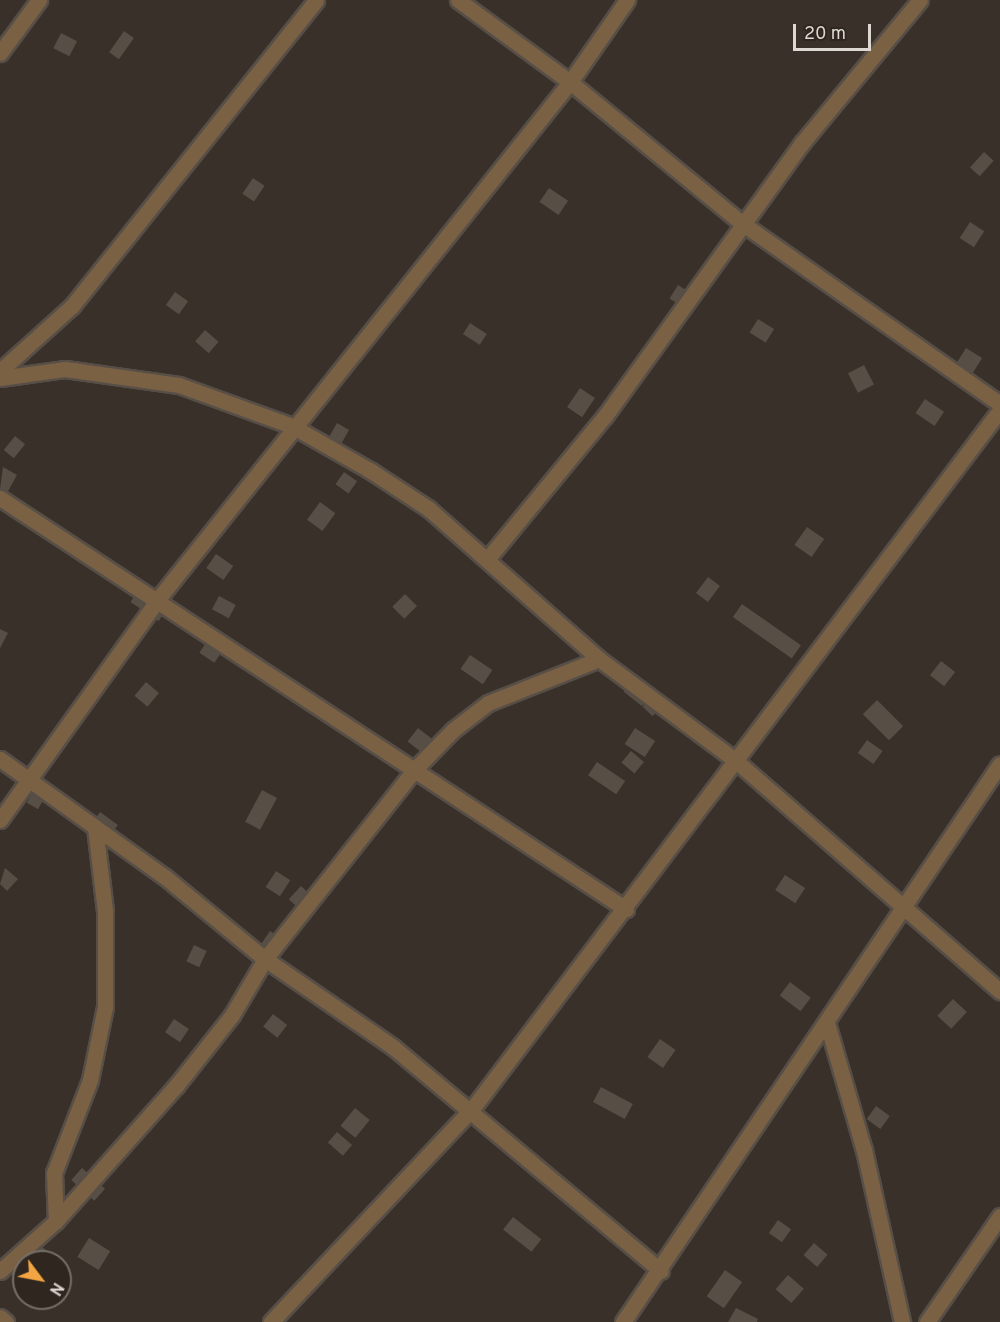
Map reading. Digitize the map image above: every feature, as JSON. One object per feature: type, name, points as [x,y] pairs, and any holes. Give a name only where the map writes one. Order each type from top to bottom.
[{"type":"street","points":[[0,53],[39,0]]},
{"type":"street","points":[[0,371],[72,306],[316,0]]},
{"type":"street","points":[[458,0],[570,82],[743,224],[1000,404]]},
{"type":"street","points":[[0,820],[158,599],[292,426],[570,82],[627,0]]},
{"type":"street","points":[[489,557],[605,416],[802,143],[920,0]]},
{"type":"street","points":[[0,378],[65,369],[178,385],[233,400],[292,426],[429,509],[489,557],[599,659],[735,760],[905,905],[1000,991]]},
{"type":"street","points":[[271,1322],[471,1109],[626,909],[735,760],[1000,410]]},
{"type":"street","points":[[0,498],[158,599],[626,909]]},
{"type":"street","points":[[0,1271],[56,1221],[176,1086],[232,1015],[265,959],[415,769],[488,703],[599,659]]},
{"type":"street","points":[[0,759],[95,827],[265,959],[393,1047],[471,1109],[661,1271]]},
{"type":"street","points":[[623,1322],[661,1271],[1000,764]]},
{"type":"street","points":[[56,1221],[54,1173],[90,1080],[105,1007],[105,911],[95,827]]},
{"type":"street","points":[[827,1023],[864,1150],[902,1322]]},
{"type":"street","points":[[927,1322],[1000,1216]]},
{"type":"street","points":[[0,1317],[6,1322]]},
{"type":"building","points":[[124,31],[134,38],[119,59],[109,52]]},
{"type":"building","points":[[61,33],[77,41],[69,56],[53,48]]},
{"type":"building","points":[[984,152],[994,161],[980,176],[970,168]]},
{"type":"building","points":[[253,178],[265,186],[254,202],[242,194]]},
{"type":"building","points":[[549,188],[568,201],[559,215],[539,202]]},
{"type":"building","points":[[970,222],[984,231],[974,247],[960,238]]},
{"type":"building","points":[[678,285],[691,293],[682,307],[670,299]]},
{"type":"building","points":[[175,292],[188,301],[179,314],[166,305]]},
{"type":"building","points":[[758,319],[774,329],[766,343],[750,333]]},
{"type":"building","points":[[470,323],[487,334],[480,345],[463,334]]},
{"type":"building","points":[[205,330],[219,342],[209,353],[195,341]]},
{"type":"building","points":[[966,348],[982,358],[965,385],[949,375]]},
{"type":"building","points":[[864,365],[874,385],[858,393],[848,373]]},
{"type":"building","points":[[580,388],[595,398],[582,417],[567,407]]},
{"type":"building","points":[[925,399],[944,412],[935,426],[915,413]]},
{"type":"building","points":[[337,423],[349,430],[337,451],[325,444]]},
{"type":"building","points":[[15,436],[25,444],[14,458],[4,450]]},
{"type":"building","points":[[3,467],[17,475],[7,493],[0,489]]},
{"type":"building","points":[[344,472],[357,481],[349,493],[335,484]]},
{"type":"building","points":[[320,502],[335,513],[322,531],[307,520]]},
{"type":"building","points":[[807,527],[824,539],[812,557],[794,545]]},
{"type":"building","points":[[216,554],[233,566],[223,580],[206,568]]},
{"type":"building","points":[[708,577],[720,586],[708,602],[696,593]]},
{"type":"building","points":[[140,588],[168,607],[159,621],[130,602]]},
{"type":"building","points":[[405,594],[417,606],[404,619],[392,607]]},
{"type":"building","points":[[219,596],[236,605],[229,618],[212,609]]},
{"type":"building","points":[[742,604],[801,645],[792,658],[733,617]]},
{"type":"building","points":[[0,629],[8,633],[0,648]]},
{"type":"building","points":[[210,637],[225,647],[214,663],[199,653]]},
{"type":"building","points":[[470,655],[492,670],[483,684],[460,669]]},
{"type":"building","points":[[941,661],[955,672],[944,686],[930,675]]},
{"type":"building","points":[[636,676],[654,690],[642,706],[624,692]]},
{"type":"building","points":[[146,682],[159,693],[147,707],[134,696]]},
{"type":"building","points":[[656,693],[666,703],[652,716],[643,706]]},
{"type":"building","points":[[877,700],[903,726],[889,740],[863,714]]},
{"type":"building","points":[[418,728],[432,739],[422,752],[408,741]]},
{"type":"building","points":[[635,728],[655,741],[645,757],[625,744]]},
{"type":"building","points":[[867,740],[883,751],[873,764],[858,753]]},
{"type":"building","points":[[631,751],[644,762],[634,773],[621,762]]},
{"type":"building","points":[[597,762],[625,781],[616,794],[588,775]]},
{"type":"building","points":[[35,788],[46,794],[38,809],[27,803]]},
{"type":"building","points":[[262,790],[277,798],[260,830],[245,822]]},
{"type":"building","points":[[100,812],[118,825],[107,839],[89,827]]},
{"type":"building","points":[[5,868],[18,879],[7,891],[0,884]]},
{"type":"building","points":[[276,871],[290,880],[280,896],[266,887]]},
{"type":"building","points":[[785,875],[805,888],[795,903],[775,890]]},
{"type":"building","points":[[301,886],[313,897],[300,910],[289,899]]},
{"type":"building","points":[[270,931],[285,941],[274,957],[259,947]]},
{"type":"building","points":[[194,945],[207,951],[199,967],[186,961]]},
{"type":"building","points":[[790,982],[811,998],[801,1011],[780,996]]},
{"type":"building","points":[[953,999],[967,1012],[951,1029],[937,1016]]},
{"type":"building","points":[[273,1014],[287,1025],[277,1038],[263,1027]]},
{"type":"building","points":[[174,1019],[189,1029],[180,1042],[165,1032]]},
{"type":"building","points":[[660,1039],[676,1050],[663,1068],[647,1057]]},
{"type":"building","points":[[601,1087],[633,1104],[625,1119],[593,1102]]},
{"type":"building","points":[[876,1106],[890,1116],[880,1129],[867,1119]]},
{"type":"building","points":[[355,1108],[370,1120],[355,1138],[341,1126]]},
{"type":"building","points":[[337,1132],[352,1145],[343,1156],[328,1143]]},
{"type":"building","points":[[82,1168],[105,1189],[94,1201],[71,1180]]},
{"type":"building","points":[[513,1217],[541,1239],[532,1252],[503,1230]]},
{"type":"building","points":[[778,1220],[791,1229],[782,1242],[769,1233]]},
{"type":"building","points":[[89,1238],[110,1251],[99,1270],[77,1257]]},
{"type":"building","points":[[31,1239],[46,1250],[22,1250]]},
{"type":"building","points":[[814,1243],[828,1255],[817,1267],[804,1255]]},
{"type":"building","points":[[725,1270],[742,1282],[724,1308],[707,1296]]},
{"type":"building","points":[[788,1275],[804,1289],[791,1303],[776,1289]]},
{"type":"building","points":[[736,1308],[758,1319],[757,1322],[728,1322]]}]
